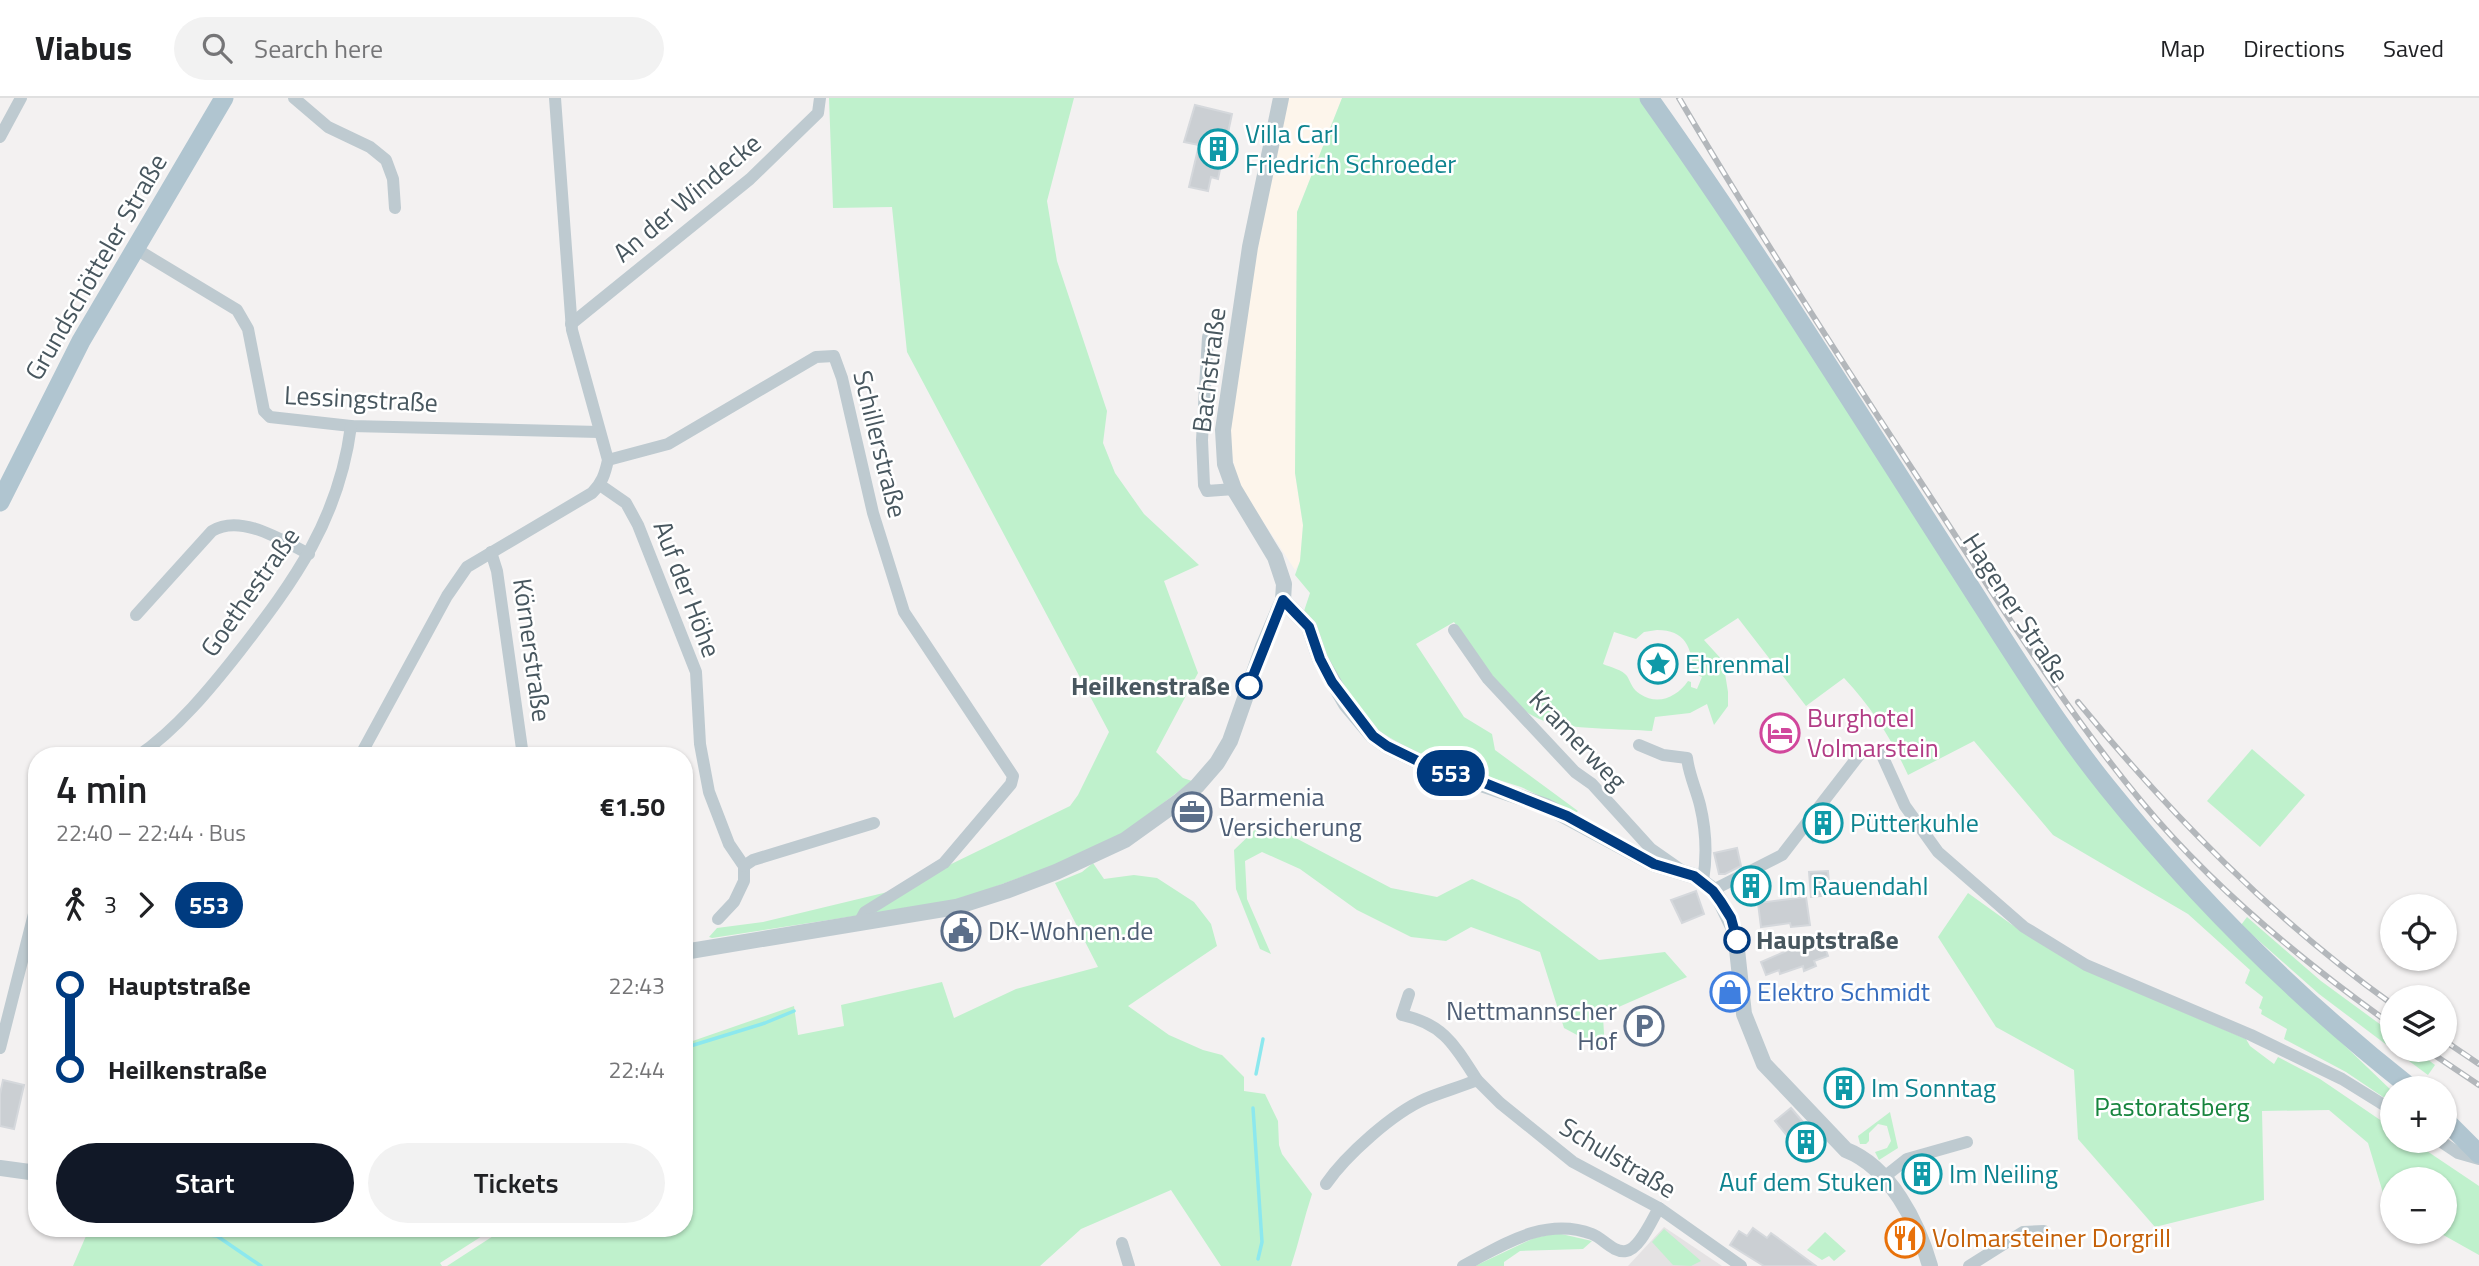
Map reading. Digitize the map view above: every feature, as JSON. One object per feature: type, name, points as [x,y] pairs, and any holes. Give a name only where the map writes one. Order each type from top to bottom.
[{"type":"main road","name":"Grundschötteler Straße","points":[[0,502],[81,341],[224,98]]},
{"type":"main road","name":"Hagener Straße","points":[[1649,98],[1747,242],[2039,692],[2104,784],[2177,872],[2256,953],[2331,1023],[2396,1076]]},
{"type":"main road","points":[[2457,1132],[2479,1154]]},
{"type":"street","points":[[0,137],[21,98]]},
{"type":"street","points":[[294,98],[328,127],[370,147],[386,160],[393,179],[395,208]]},
{"type":"street","points":[[365,747],[447,596],[467,567],[576,503],[600,485],[608,460],[598,432],[571,324],[555,98]]},
{"type":"street","name":"An der Windecke","points":[[571,324],[750,178],[818,113],[820,98]]},
{"type":"street","name":"Bachstraße","points":[[1281,98],[1250,247],[1223,430],[1225,464],[1234,489],[1275,557],[1284,584],[1283,600]]},
{"type":"street","name":"Lessingstraße","points":[[136,248],[237,310],[248,329],[266,414],[275,418],[351,426],[598,432]]},
{"type":"street","points":[[1208,337],[1202,440],[1204,485],[1207,491],[1234,489]]},
{"type":"street","name":"Schillerstraße","points":[[608,460],[668,444],[816,357],[834,356],[842,378],[873,513],[904,612],[1013,776],[1011,785],[944,863],[865,912],[860,921]]},
{"type":"street","name":"Goethestraße","points":[[148,747],[178,721],[225,670],[279,600],[309,554],[332,505],[346,465],[351,426]]},
{"type":"street","name":"Auf der Höhe","points":[[600,485],[620,496],[638,525],[696,672],[701,744],[709,792],[729,844],[744,866]]},
{"type":"street","points":[[136,615],[212,531],[220,526],[260,528],[309,554]]},
{"type":"street","name":"Körnerstraße","points":[[491,552],[499,583],[522,747]]},
{"type":"street","points":[[693,950],[956,907],[1078,863],[1125,840],[1197,786],[1230,741],[1262,647],[1283,600],[1309,627],[1320,659],[1346,704],[1373,736],[1387,746],[1428,766],[1546,806],[1654,864],[1681,870],[1708,886],[1731,918],[1735,931],[1744,1014],[1764,1064],[1846,1150],[1858,1154],[1883,1178],[1918,1231],[1930,1266]]},
{"type":"street","name":"Kramerweg","points":[[1454,630],[1488,680],[1575,772],[1592,785],[1651,849],[1681,870]]},
{"type":"street","points":[[1639,745],[1663,755],[1686,758],[1689,778],[1700,804],[1708,886]]},
{"type":"street","points":[[1708,886],[1782,855],[1860,754],[1876,750],[1881,753],[1905,806],[1938,852],[2024,927],[2086,965],[2250,1035],[2331,1073],[2380,1103]]},
{"type":"street","points":[[718,919],[734,902],[744,881],[744,866],[753,860],[873,824]]},
{"type":"street","points":[[0,1048],[28,938]]},
{"type":"street","name":"Schulstraße","points":[[1409,994],[1402,1014],[1423,1020],[1437,1028],[1453,1045],[1477,1080],[1509,1111],[1573,1162],[1659,1208],[1741,1266]]},
{"type":"street","points":[[1326,1184],[1336,1169],[1401,1113],[1424,1099],[1477,1080]]},
{"type":"street","points":[[1883,1178],[1907,1159],[1967,1142]]},
{"type":"street","points":[[2457,1152],[2479,1159]]},
{"type":"street","points":[[0,1168],[28,1167]]},
{"type":"street","points":[[1463,1266],[1517,1238],[1556,1228],[1593,1235],[1616,1250],[1626,1251],[1634,1247],[1659,1208]]},
{"type":"street","points":[[1969,1266],[2023,1232],[2044,1231]]},
{"type":"street","points":[[1122,1243],[1129,1266]]},
{"type":"shaded area","points":[[1285,98],[1342,98],[1297,212],[1295,473],[1303,525],[1300,562],[1295,570],[1238,483],[1227,430],[1253,249]]},
{"type":"shaded area","points":[[1664,1227],[1722,1266],[1628,1266]]},
{"type":"green space","points":[[829,98],[1074,98],[1047,201],[1057,261],[1107,411],[1103,443],[1115,473],[1144,514],[1199,565],[1164,581],[1198,673],[1156,752],[1183,778],[1192,781],[1124,833],[1079,856],[959,900],[712,938],[709,937],[717,928],[763,922],[900,889],[1070,806],[1109,732],[907,352],[892,207],[833,208]]},
{"type":"green space","points":[[1342,98],[1642,98],[2098,786],[2342,1043],[2380,1079],[2380,1095],[2346,1072],[2284,1039],[2287,1029],[2261,1014],[2262,1010],[2259,1008],[2263,997],[2245,983],[2250,970],[2188,914],[2053,835],[1974,741],[1908,775],[1880,724],[1844,678],[1806,706],[1738,618],[1704,640],[1723,661],[1728,692],[1728,706],[1714,725],[1707,704],[1690,713],[1655,717],[1652,731],[1566,726],[1529,714],[1492,678],[1454,622],[1416,644],[1464,717],[1492,734],[1495,750],[1578,811],[1576,813],[1521,787],[1419,755],[1377,730],[1352,701],[1326,656],[1312,620],[1304,611],[1310,593],[1295,575],[1300,561],[1303,525],[1295,473],[1297,212]],"holes":[[[1657,630],[1674,633],[1689,648],[1693,673],[1702,677],[1697,689],[1691,687],[1691,682],[1688,681],[1667,698],[1647,698],[1636,690],[1625,674],[1603,664],[1614,632],[1636,639],[1644,632]]]},
{"type":"green space","points":[[2252,749],[2305,795],[2260,847],[2207,801]]},
{"type":"green space","points":[[1259,826],[1288,834],[1391,888],[1437,897],[1472,879],[1519,900],[1599,960],[1665,952],[1687,977],[1605,1013],[1605,1050],[1564,1028],[1540,952],[1471,927],[1446,941],[1411,937],[1357,910],[1300,869],[1262,852],[1245,861],[1247,899],[1271,954],[1260,949],[1236,889],[1234,850]]},
{"type":"green space","points":[[1093,863],[1104,879],[1134,875],[1157,878],[1194,902],[1211,924],[1217,946],[1128,1006],[1169,1035],[1222,1055],[1244,1077],[1244,1091],[1265,1094],[1278,1121],[1282,1154],[1312,1194],[1291,1266],[1221,1266],[1171,1190],[1081,1229],[1040,1266],[447,1266],[492,1237],[693,1237],[693,1041],[794,1006],[798,1035],[844,1026],[841,1005],[942,982],[954,1018],[1016,989],[1098,967],[1055,883],[1082,872]]},
{"type":"green space","name":"Pastoratsberg","points":[[1968,893],[2011,924],[2083,969],[2246,1039],[2250,1046],[2274,1064],[2278,1057],[2320,1079],[2380,1120],[2380,1153],[2430,1153],[2451,1167],[2380,1167],[2380,1183],[2368,1143],[2329,1110],[2262,1111],[2264,1200],[2155,1227],[2078,1139],[2074,1070],[1996,1027],[1938,937]]},
{"type":"green space","points":[[2247,917],[2321,981],[2380,1024],[2380,1040],[2319,994],[2241,925]]},
{"type":"green space","points":[[2410,1062],[2431,1062],[2435,1065],[2428,1075]]},
{"type":"green space","points":[[1890,1112],[1898,1148],[1879,1160],[1875,1152],[1887,1148],[1891,1141],[1887,1126],[1878,1124],[1869,1133],[1869,1141],[1866,1144],[1860,1144],[1858,1136]]},
{"type":"green space","name":"Pastoratsberg","points":[[2457,1171],[2479,1186],[2479,1255],[2457,1243]]},
{"type":"green space","points":[[1664,1229],[1701,1261],[1691,1266],[1673,1265],[1652,1242]]},
{"type":"green space","points":[[1825,1232],[1846,1251],[1834,1261],[1829,1256],[1822,1260],[1807,1250]]},
{"type":"green space","points":[[1557,1233],[1592,1241],[1583,1249],[1520,1251],[1504,1262],[1504,1266],[1475,1266],[1534,1238]]},
{"type":"green space","points":[[85,1237],[481,1237],[440,1263],[442,1266],[73,1266]]},
{"type":"building","name":"Villa Carl Friedrich Schroeder","points":[[1195,105],[1232,114],[1218,179],[1211,177],[1208,191],[1189,187],[1199,145],[1184,142]]},
{"type":"building","name":"Pütterkuhle","points":[[1829,808],[1841,824],[1834,825],[1813,841],[1809,835]]},
{"type":"building","points":[[1737,848],[1741,866],[1719,874],[1714,853]]},
{"type":"building","points":[[1828,871],[1830,895],[1811,897],[1809,872]]},
{"type":"building","name":"Im Rauendahl","points":[[1765,874],[1770,885],[1742,902],[1734,889]]},
{"type":"building","points":[[1696,891],[1704,914],[1682,923],[1671,900]]},
{"type":"building","points":[[1806,897],[1810,925],[1791,927],[1790,923],[1761,927],[1758,903]]},
{"type":"building","points":[[1821,936],[1828,956],[1814,961],[1816,966],[1804,971],[1803,966],[1780,974],[1779,970],[1766,975],[1761,962]]},
{"type":"building","name":"Im Sonntag","points":[[1852,1076],[1858,1089],[1835,1099],[1829,1086]]},
{"type":"building","points":[[3,1080],[24,1085],[14,1129],[0,1126]]},
{"type":"building","points":[[1791,1108],[1821,1143],[1803,1155],[1775,1121]]},
{"type":"building","name":"Im Neiling","points":[[1932,1161],[1939,1180],[1918,1189],[1915,1183],[1911,1186],[1906,1171]]},
{"type":"building","points":[[1753,1228],[1767,1238],[1771,1233],[1816,1266],[1764,1266],[1730,1245],[1739,1231],[1747,1236]]},
{"type":"waterway","points":[[693,1045],[794,1011]]},
{"type":"waterway","points":[[1256,1074],[1263,1039]]},
{"type":"waterway","points":[[1253,1108],[1262,1242],[1258,1259]]},
{"type":"waterway","points":[[218,1237],[261,1266]]},
{"type":"railway","points":[[1679,98],[1798,292],[2000,605],[2111,763],[2168,833],[2228,893],[2292,949],[2380,1016]]},
{"type":"railway","points":[[2078,702],[2149,785],[2225,863],[2305,936],[2380,995]]},
{"type":"railway","points":[[2457,1049],[2479,1064]]},
{"type":"railway","points":[[2445,1062],[2479,1085]]},
{"type":"bus line","name":"553","points":[[1249,686],[1262,647],[1283,600],[1309,627],[1320,659],[1332,682],[1357,719],[1373,736],[1428,766],[1482,782],[1546,806],[1613,840],[1635,855],[1654,864],[1681,870],[1703,881],[1731,918],[1737,940]]},
{"type":"place","name":"Villa Carl Friedrich Schroeder","points":[[1218,149]]},
{"type":"place","name":"Ehrenmal","points":[[1658,664]]},
{"type":"place","name":"Heilkenstraße","points":[[1249,686]]},
{"type":"place","name":"Burghotel Volmarstein","points":[[1780,733]]},
{"type":"place","name":"Barmenia Versicherung","points":[[1192,812]]},
{"type":"place","name":"Pütterkuhle","points":[[1823,823]]},
{"type":"place","name":"Im Rauendahl","points":[[1751,886]]},
{"type":"place","name":"DK-Wohnen.de","points":[[961,931]]},
{"type":"place","name":"Hauptstraße","points":[[1737,940]]},
{"type":"place","name":"Elektro Schmidt","points":[[1730,992]]},
{"type":"place","name":"Nettmannscher Hof","points":[[1644,1026]]},
{"type":"place","name":"Im Sonntag","points":[[1844,1088]]},
{"type":"place","name":"Auf dem Stuken","points":[[1806,1142]]},
{"type":"place","name":"Im Neiling","points":[[1922,1174]]},
{"type":"place","name":"Volmarsteiner Dorgrill","points":[[1905,1238]]}]
